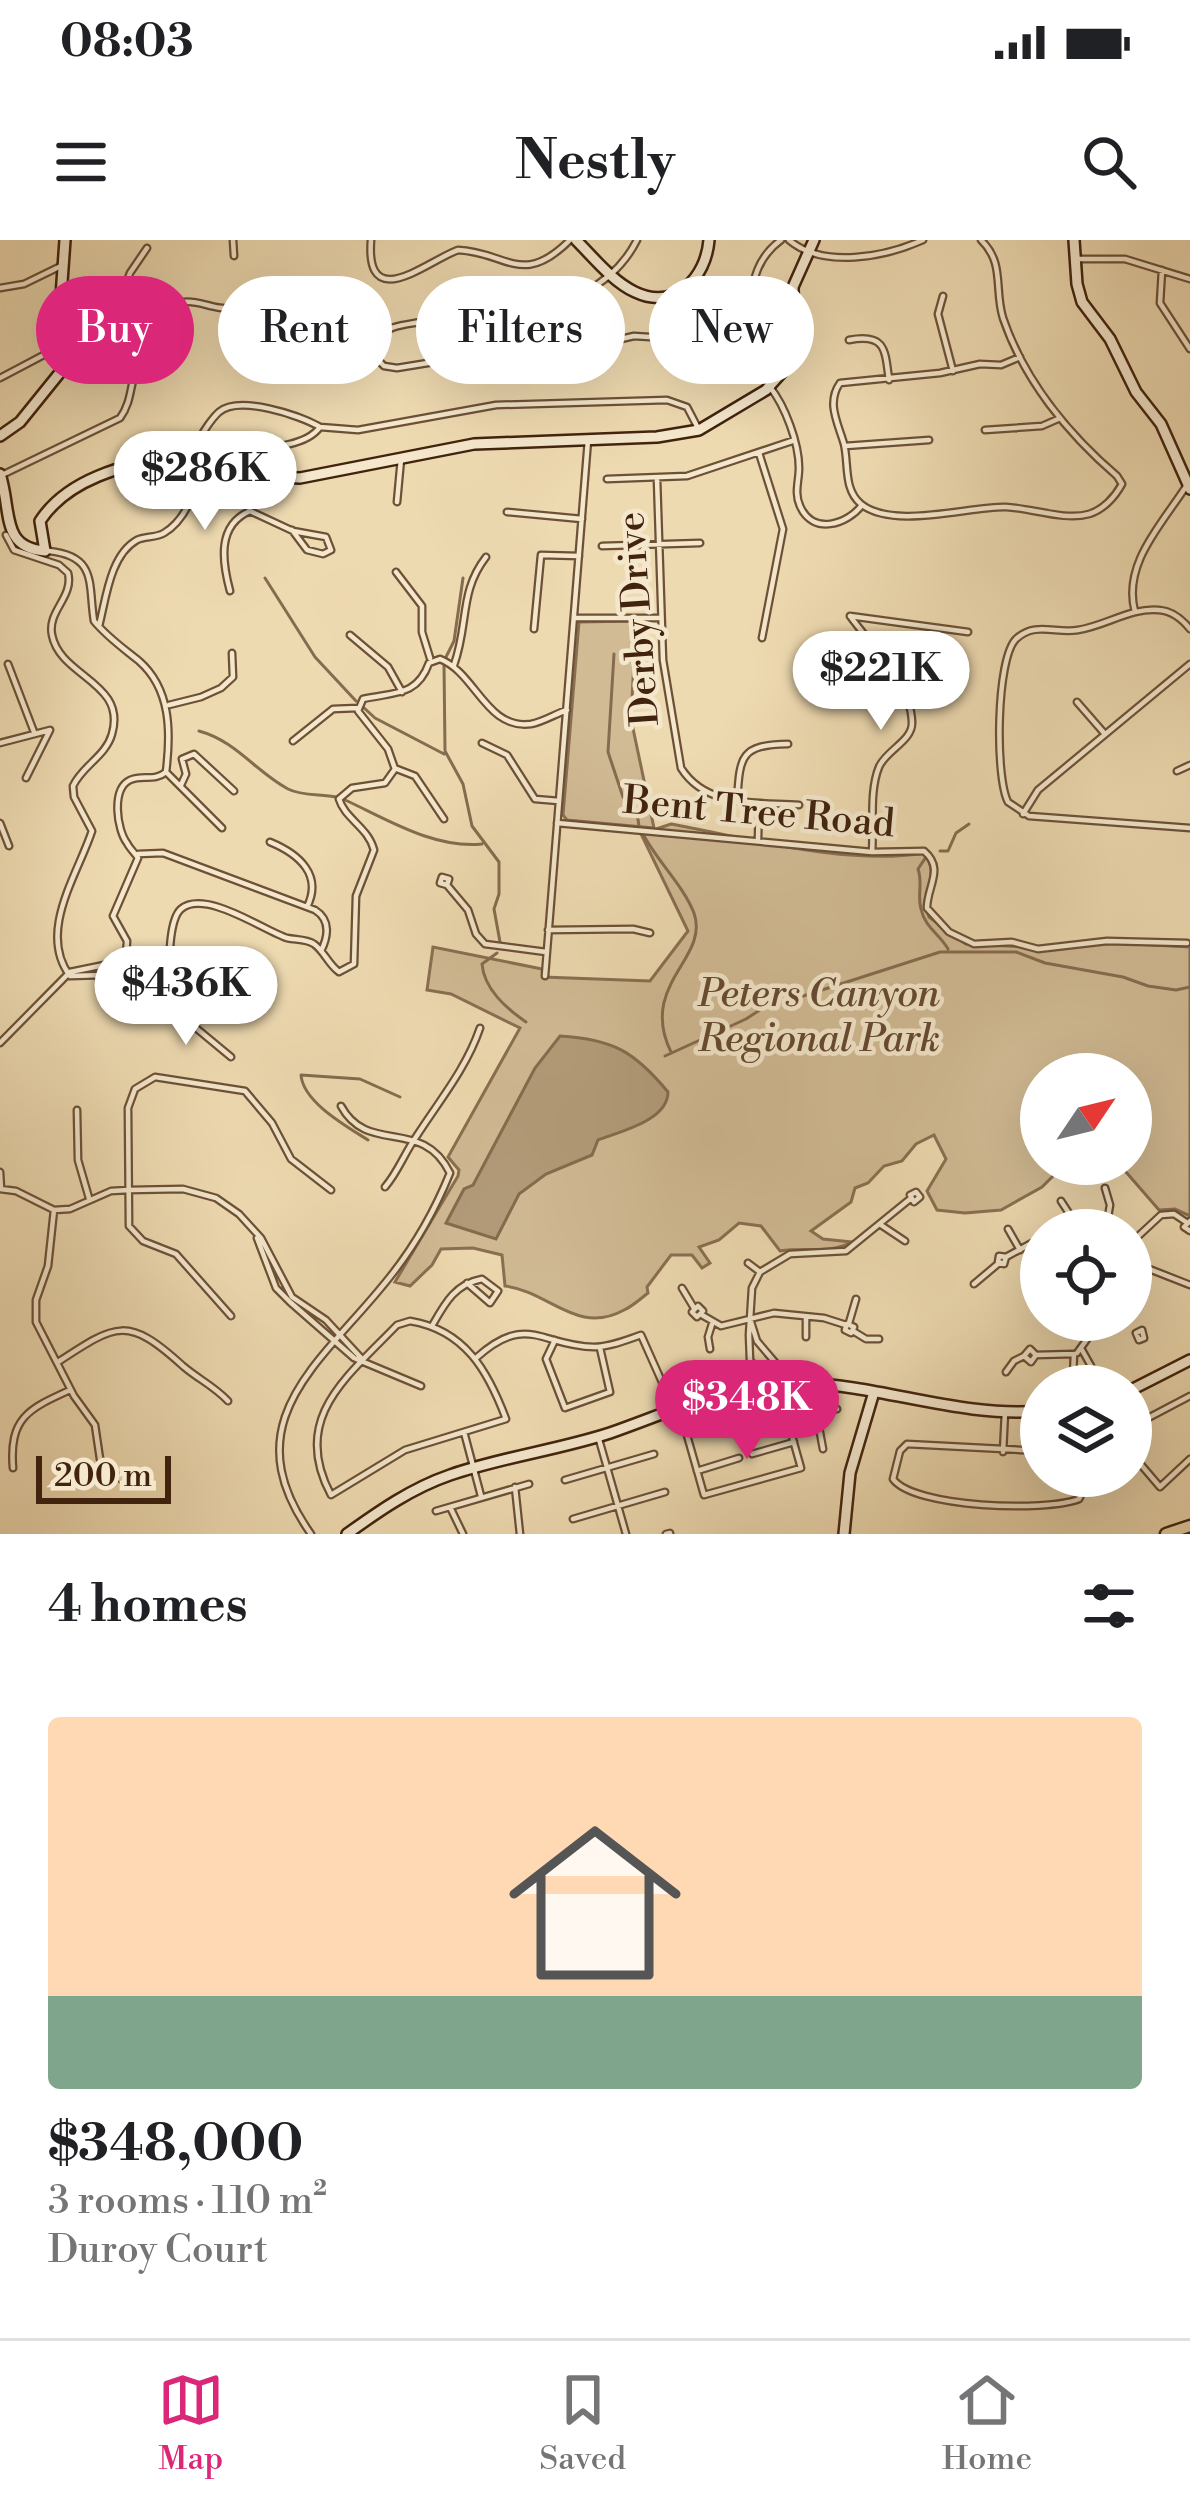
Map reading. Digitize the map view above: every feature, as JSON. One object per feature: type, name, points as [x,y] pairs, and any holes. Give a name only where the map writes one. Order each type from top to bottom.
[{"type":"main road","points":[[1166,1534],[1190,1526]]},
{"type":"street","points":[[62,276],[65,240]]},
{"type":"street","points":[[233,240],[234,256]]},
{"type":"street","points":[[370,240],[371,262],[382,275],[395,280],[412,276],[458,250],[524,267],[573,240],[637,293],[649,295]]},
{"type":"street","points":[[637,240],[611,273],[585,295],[512,308],[479,297],[464,298],[436,318],[384,330],[375,340],[374,354],[384,366],[398,368],[483,354],[556,354],[634,336],[649,337]]},
{"type":"street","points":[[698,276],[709,240]]},
{"type":"street","points":[[756,276],[758,266],[785,240],[826,258],[923,240]]},
{"type":"street","points":[[197,456],[221,472],[239,476],[316,477],[474,444],[668,436],[699,430],[770,387],[791,353],[791,294],[814,240]]},
{"type":"street","points":[[981,240],[995,257],[1001,311],[1020,357],[1058,419],[1122,484],[1107,503],[1090,514],[1000,506],[927,515],[877,511],[862,505],[849,486],[833,405],[840,383],[953,371],[1020,357]]},
{"type":"street","points":[[1074,240],[1082,302],[1182,460],[1188,487],[1133,568],[1129,588],[1136,613]]},
{"type":"street","points":[[129,276],[147,248]]},
{"type":"street","points":[[1076,259],[1114,258],[1190,279]]},
{"type":"street","points":[[0,288],[24,284],[63,266]]},
{"type":"street","points":[[1162,270],[1160,303],[1190,350]]},
{"type":"street","points":[[943,296],[938,314],[953,371]]},
{"type":"street","points":[[68,974],[59,954],[61,906],[92,831],[74,787],[108,745],[115,712],[109,699],[53,640],[52,622],[69,588],[68,573],[59,565],[17,552],[1,517],[1,475],[120,418],[139,360],[159,335],[173,305],[194,302],[218,310]]},
{"type":"street","points":[[849,340],[868,337],[883,347],[889,380]]},
{"type":"street","points":[[0,378],[36,362]]},
{"type":"street","points":[[0,436],[16,426],[53,384]]},
{"type":"street","points":[[770,387],[783,408],[800,466],[797,494],[805,514],[816,522],[838,524],[854,516],[862,505]]},
{"type":"street","points":[[99,627],[119,559],[137,540],[160,536],[175,525],[199,481],[197,456],[217,414],[234,405],[293,414],[320,427],[358,430],[496,405],[667,400],[687,407],[699,430]]},
{"type":"street","points":[[985,430],[1035,428],[1058,419]]},
{"type":"street","points":[[45,551],[39,524],[67,491],[106,473],[246,446],[294,445],[307,441],[320,427]]},
{"type":"street","points":[[545,976],[589,440]]},
{"type":"street","points":[[844,446],[928,440]]},
{"type":"street","points":[[607,479],[657,479],[715,469],[792,441]]},
{"type":"street","points":[[759,453],[783,529],[762,638]]},
{"type":"street","points":[[397,502],[401,459]]},
{"type":"street","points":[[239,476],[250,511],[292,530],[328,538],[331,550],[323,554],[307,550],[292,530]]},
{"type":"street","name":"Derby Drive","points":[[657,479],[666,697],[680,768],[704,792],[737,801],[799,805]]},
{"type":"street","points":[[230,591],[225,538],[230,525],[250,511]]},
{"type":"street","points":[[508,512],[582,518]]},
{"type":"street","points":[[6,535],[20,546],[68,555],[85,568],[93,586],[92,614],[99,627],[152,674],[166,706],[166,772],[222,828]]},
{"type":"street","points":[[602,546],[700,543]]},
{"type":"street","points":[[534,629],[541,555],[579,556]]},
{"type":"street","points":[[454,664],[465,629],[469,582],[486,556]]},
{"type":"street","points":[[358,708],[365,697],[417,686],[431,660],[422,632],[422,606],[396,572]]},
{"type":"street","points":[[1190,629],[1166,611],[1136,613],[1078,631],[1035,629],[1018,637],[1004,665],[1000,772],[1008,802],[1023,814],[1190,827]]},
{"type":"street","points":[[872,852],[877,772],[884,758],[909,735],[912,722],[900,686],[850,616],[968,632]]},
{"type":"street","points":[[575,618],[660,618]]},
{"type":"street","points":[[350,635],[380,659],[400,693]]},
{"type":"street","points":[[166,706],[221,688],[233,677],[232,653]]},
{"type":"street","points":[[431,660],[454,664],[504,720],[530,724],[567,710]]},
{"type":"street","points":[[8,664],[34,732]]},
{"type":"street","points":[[1023,814],[1038,790],[1190,664]]},
{"type":"street","points":[[1077,702],[1104,733]]},
{"type":"street","points":[[293,741],[332,709],[358,708]]},
{"type":"street","points":[[358,708],[388,749],[395,770]]},
{"type":"street","points":[[0,743],[50,730],[26,778]]},
{"type":"street","points":[[482,742],[507,755],[535,799],[559,801]]},
{"type":"street","points":[[737,801],[739,770],[747,752],[763,745],[788,744]]},
{"type":"street","points":[[181,785],[186,774],[182,758],[194,754],[234,791]]},
{"type":"street","points":[[1177,772],[1190,765]]},
{"type":"street","points":[[395,770],[415,776],[444,819]]},
{"type":"street","points":[[307,941],[339,972],[353,964],[356,896],[374,853],[368,834],[342,809],[339,799],[345,790],[386,783],[395,770]]},
{"type":"street","points":[[166,772],[158,778],[130,779],[119,792],[124,840],[138,854],[164,854],[323,916],[326,935],[320,951]]},
{"type":"street","points":[[758,841],[760,802]]},
{"type":"street","points":[[999,810],[1008,802]]},
{"type":"street","points":[[0,823],[9,847]]},
{"type":"street","name":"Bent Tree Road","points":[[557,823],[872,852],[925,851],[934,863],[935,879],[927,899],[930,916],[974,944],[1012,942],[1039,949],[1090,942],[1187,943]]},
{"type":"street","points":[[270,842],[310,871],[314,884],[307,907]]},
{"type":"street","points":[[0,1043],[68,974],[118,962],[125,956],[127,941],[112,916],[138,854]]},
{"type":"street","points":[[447,885],[468,910],[485,944],[546,952]]},
{"type":"street","points":[[167,1004],[172,930],[185,907],[209,905],[233,912],[290,939],[307,941],[326,935]]},
{"type":"street","points":[[547,930],[650,933]]},
{"type":"street","points":[[68,974],[105,975],[154,1007],[167,1004]]},
{"type":"street","points":[[167,1004],[231,1057]]},
{"type":"street","points":[[385,1187],[443,1100],[480,1028]]},
{"type":"street","points":[[231,1316],[176,1254],[137,1238],[129,1226],[129,1100],[134,1089],[154,1077],[245,1091],[272,1123],[291,1159],[331,1190]]},
{"type":"street","points":[[311,1534],[288,1497],[280,1445],[296,1389],[400,1264],[450,1173],[439,1154],[414,1139],[353,1126],[341,1106]]},
{"type":"street","points":[[77,1109],[80,1173],[90,1199]]},
{"type":"street","points":[[0,1172],[1,1189],[16,1191],[54,1210],[129,1190],[206,1193],[239,1214],[268,1248],[286,1289],[298,1303],[326,1320],[338,1339],[364,1361],[421,1387]]},
{"type":"street","points":[[1105,1188],[1109,1209]]},
{"type":"street","points":[[760,1384],[750,1360],[750,1319],[752,1288],[760,1272],[790,1254],[847,1252],[910,1199]]},
{"type":"street","points":[[1061,1201],[1066,1209]]},
{"type":"street","points":[[54,1210],[48,1266],[35,1309],[39,1332],[95,1425],[100,1460],[122,1480]]},
{"type":"street","points":[[1152,1223],[1161,1215],[1174,1214],[1188,1222],[1185,1228],[1190,1231]]},
{"type":"street","points":[[880,1225],[905,1241]]},
{"type":"street","points":[[974,1284],[999,1264],[999,1256],[1019,1250],[1007,1229]]},
{"type":"street","points":[[748,1264],[760,1272]]},
{"type":"street","points":[[1152,1270],[1190,1285]]},
{"type":"street","points":[[432,1325],[448,1298],[467,1283],[482,1279],[498,1291],[490,1303],[467,1283]]},
{"type":"street","points":[[682,1288],[712,1324],[731,1325],[774,1313],[847,1324]]},
{"type":"street","points":[[856,1299],[846,1332],[879,1339]]},
{"type":"street","points":[[806,1318],[806,1337]]},
{"type":"street","points":[[679,1407],[704,1495],[802,1468],[783,1404],[779,1367],[757,1341],[750,1319]]},
{"type":"street","points":[[410,1321],[432,1325],[476,1358],[490,1376],[506,1419],[405,1450],[332,1495],[315,1456],[316,1431],[328,1401],[397,1325],[410,1321]]},
{"type":"street","points":[[710,1349],[712,1324]]},
{"type":"street","points":[[476,1358],[510,1336],[534,1333],[600,1348],[640,1335],[666,1390]]},
{"type":"street","points":[[58,1362],[102,1335],[143,1334],[166,1347],[228,1401]]},
{"type":"street","points":[[556,1339],[546,1359],[565,1408],[610,1392],[600,1348]]},
{"type":"street","points":[[1078,1365],[1084,1341]]},
{"type":"street","points":[[1006,1372],[1030,1349],[1036,1355],[1078,1352],[1089,1359],[1089,1365]]},
{"type":"street","points":[[758,1370],[771,1358]]},
{"type":"street","points":[[1152,1379],[1190,1360]]},
{"type":"street","points":[[346,1534],[404,1496],[474,1468],[598,1436],[718,1392],[760,1384],[874,1392],[1020,1412]]},
{"type":"street","points":[[13,1468],[11,1448],[19,1421],[37,1405],[71,1389]]},
{"type":"street","points":[[844,1534],[850,1473],[874,1392]]},
{"type":"street","points":[[1152,1416],[1190,1396]]},
{"type":"street","points":[[686,1432],[783,1404]]},
{"type":"street","points":[[786,1416],[837,1408]]},
{"type":"street","points":[[816,1411],[823,1449]]},
{"type":"street","points":[[1003,1452],[1005,1412]]},
{"type":"street","points":[[463,1430],[481,1496]]},
{"type":"street","points":[[598,1436],[626,1534]]},
{"type":"street","points":[[752,1454],[794,1442]]},
{"type":"street","points":[[1020,1452],[914,1443],[903,1446],[894,1484],[929,1496],[1013,1507],[1068,1503],[1076,1497]]},
{"type":"street","points":[[565,1480],[654,1454]]},
{"type":"street","points":[[697,1471],[740,1458]]},
{"type":"street","points":[[1152,1478],[1160,1487],[1190,1459]]},
{"type":"street","points":[[436,1511],[529,1484]]},
{"type":"street","points":[[515,1487],[520,1534]]},
{"type":"street","points":[[573,1519],[665,1492]]},
{"type":"street","points":[[450,1507],[463,1534]]},
{"type":"green space","points":[[636,621],[631,719],[654,828],[567,820],[563,815],[579,622]]},
{"type":"green space","name":"Peters Canyon Regional Park","points":[[671,824],[830,853],[924,853],[931,869],[929,917],[966,944],[1190,947],[1190,1216],[1175,1209],[1159,1210],[1137,1185],[1152,1185],[1152,1053],[1020,1053],[1020,1185],[1044,1185],[1001,1210],[937,1210],[927,1191],[946,1159],[934,1135],[916,1144],[902,1161],[884,1166],[868,1183],[855,1188],[851,1202],[811,1231],[823,1239],[852,1242],[826,1249],[780,1251],[761,1226],[739,1223],[719,1240],[699,1247],[710,1263],[702,1268],[692,1255],[671,1255],[647,1287],[648,1293],[607,1317],[577,1315],[505,1286],[502,1255],[473,1248],[441,1249],[410,1286],[395,1282],[458,1176],[459,1170],[448,1157],[520,1028],[451,994],[427,990],[433,947],[542,969],[543,977],[650,981],[688,931],[641,834]]},
{"type":"shaded area","points":[[560,1036],[595,1040],[622,1050],[668,1092],[666,1102],[642,1123],[598,1140],[592,1155],[546,1174],[519,1194],[496,1239],[446,1223],[464,1189],[473,1185],[535,1068]]},
{"type":"waterway","points":[[265,578],[315,657],[356,701]]},
{"type":"waterway","points":[[446,657],[454,641],[463,578]]},
{"type":"waterway","points":[[614,654],[608,752],[639,827]]},
{"type":"waterway","points":[[444,664],[445,751],[463,784],[472,826],[499,862],[494,909],[500,942]]},
{"type":"waterway","points":[[362,706],[375,718],[444,754]]},
{"type":"waterway","points":[[199,731],[224,742],[288,789],[336,797]]},
{"type":"waterway","points":[[343,799],[428,837],[482,844]]},
{"type":"waterway","points":[[940,851],[948,851],[956,833],[969,824]]},
{"type":"waterway","points":[[643,834],[694,913],[693,945],[663,1008],[671,1052]]},
{"type":"waterway","points":[[926,857],[918,869],[921,909],[948,949]]},
{"type":"waterway","points":[[665,1056],[746,1019],[778,998],[787,1008],[797,998],[940,952],[1016,952],[1148,986],[1190,987]]},
{"type":"waterway","points":[[497,953],[482,964],[487,982],[526,1022]]},
{"type":"waterway","points":[[368,1140],[317,1104],[301,1075],[360,1079],[400,1097]]}]
